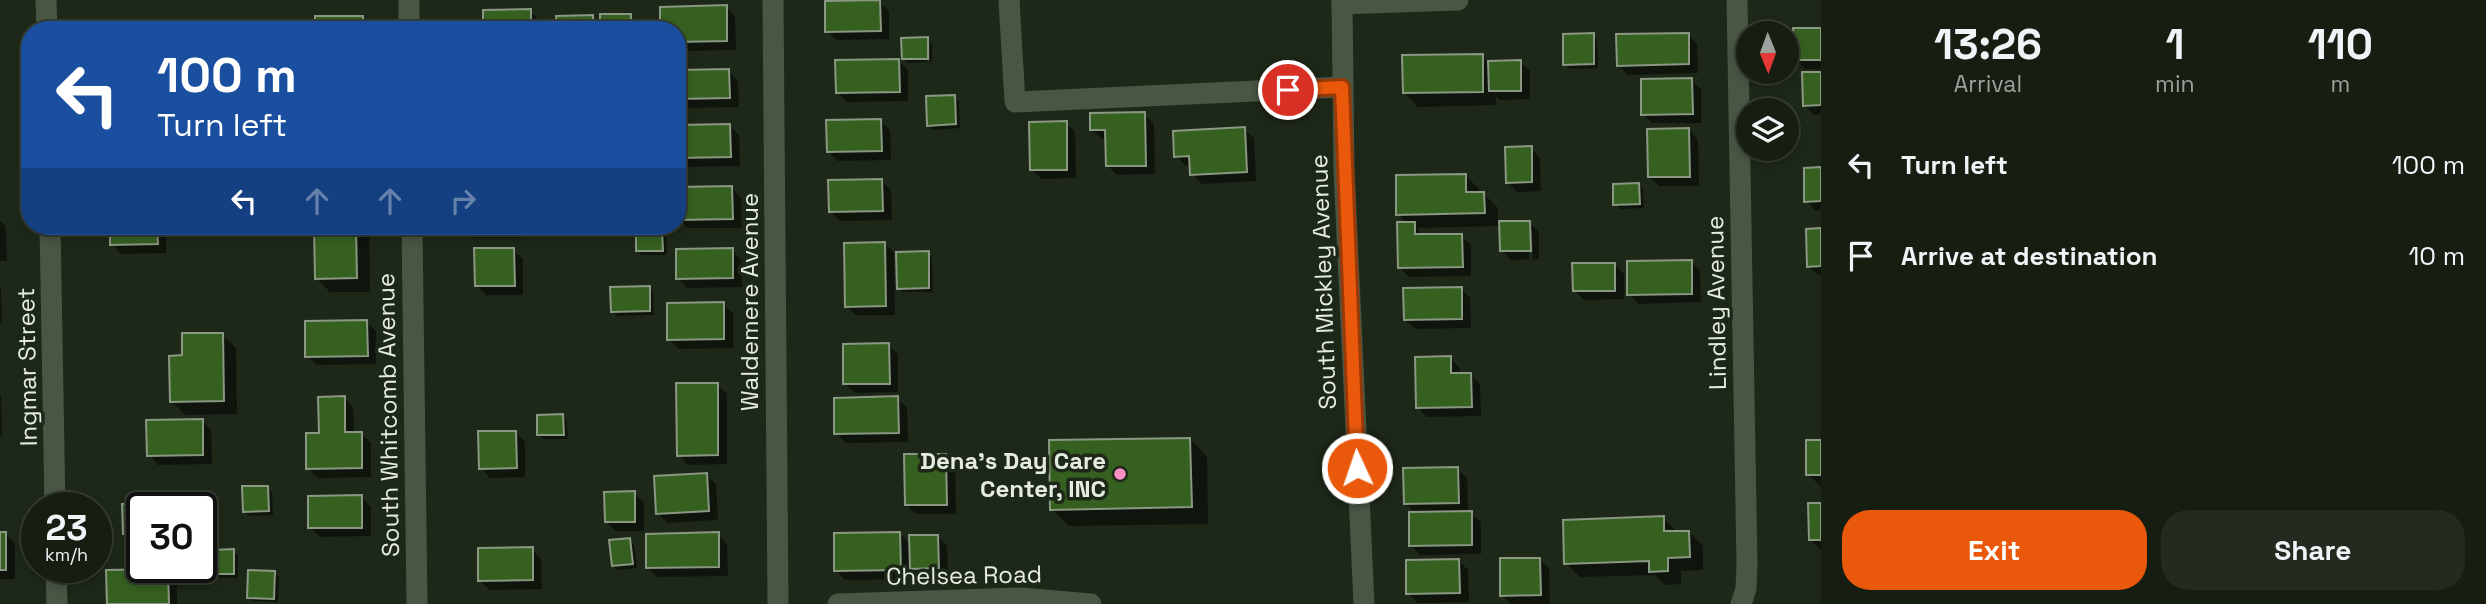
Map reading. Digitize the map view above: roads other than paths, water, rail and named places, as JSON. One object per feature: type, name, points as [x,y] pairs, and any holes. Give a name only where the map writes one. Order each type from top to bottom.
[{"type":"street","points":[[46,0],[47,21]]},
{"type":"street","points":[[409,0],[409,21]]},
{"type":"street","name":"Waldemere Avenue","points":[[773,0],[778,604]]},
{"type":"street","points":[[1009,0],[1015,102],[1342,87]]},
{"type":"street","points":[[1342,2],[1458,0]]},
{"type":"street","name":"Lindley Avenue","points":[[1737,0],[1747,564],[1746,589],[1741,604]]},
{"type":"street","name":"South Mickley Avenue","points":[[1342,2],[1342,87],[1364,604]]},
{"type":"street","name":"Ingmar Street","points":[[50,235],[55,492]]},
{"type":"street","name":"South Whitcomb Avenue","points":[[412,235],[417,604]]},
{"type":"street","points":[[57,583],[57,604]]},
{"type":"street","name":"Chelsea Road","points":[[838,604],[975,598],[1021,598],[1091,604]]},
{"type":"place","name":"Dena's Day Care Center, INC","points":[[1120,474]]}]
